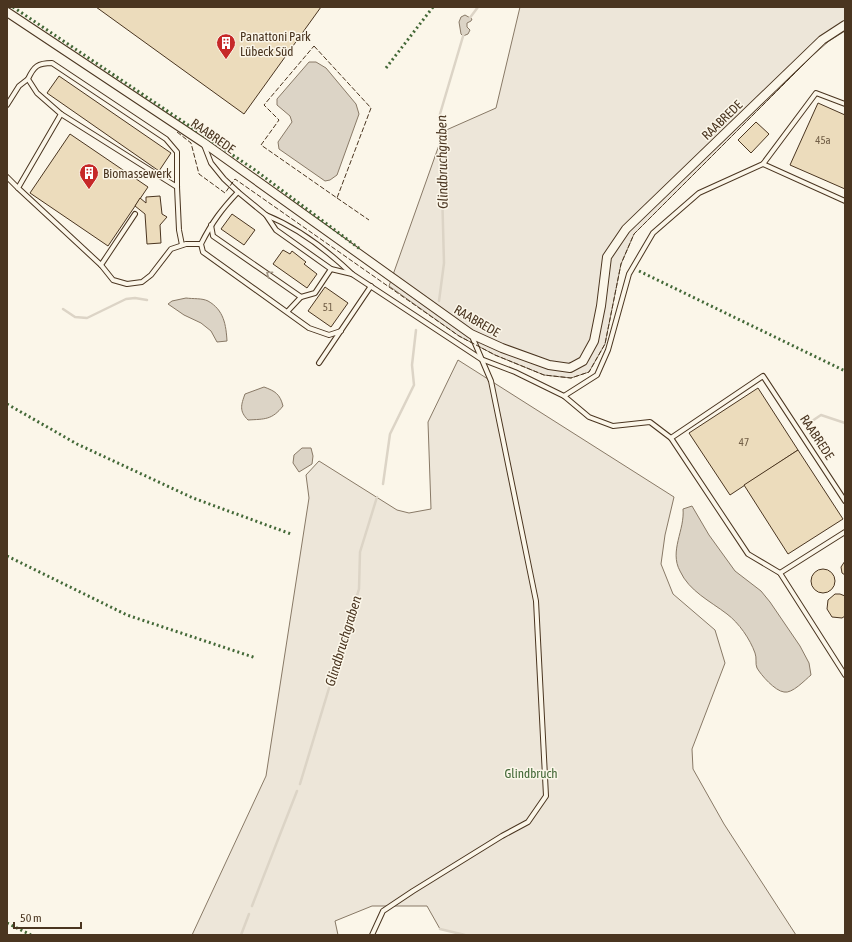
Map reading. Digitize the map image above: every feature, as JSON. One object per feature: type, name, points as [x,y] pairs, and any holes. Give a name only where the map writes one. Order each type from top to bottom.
[{"type":"street","name":"RAABREDE","points":[[7,12],[204,143],[471,334],[502,348],[549,365],[570,368],[583,361],[594,341],[601,306],[607,257],[626,229],[822,40],[845,25]]},
{"type":"lane","points":[[7,105],[19,86],[28,79],[32,70],[41,63],[52,63],[166,138],[177,152],[176,187],[179,230],[182,245]]},
{"type":"lane","points":[[28,79],[37,93],[61,114],[176,187]]},
{"type":"lane","points":[[564,396],[597,375],[608,350],[629,274],[653,233],[699,193],[763,164],[816,93],[845,104]]},
{"type":"lane","points":[[18,188],[61,114]]},
{"type":"lane","points":[[204,143],[211,164],[238,192],[266,215],[276,230],[331,269],[352,274]]},
{"type":"lane","points":[[763,164],[845,201]]},
{"type":"lane","points":[[7,177],[100,265],[112,280],[127,284],[142,282],[151,275],[171,249],[182,245],[201,244]]},
{"type":"lane","points":[[238,192],[222,209],[211,225],[201,244],[203,252],[309,328],[329,335],[341,331]]},
{"type":"lane","points":[[100,265],[135,214]]},
{"type":"lane","points":[[266,215],[290,226],[335,257],[352,274],[481,359],[515,372],[564,396],[589,418],[613,426],[650,422],[671,438],[748,554],[780,573],[845,675]]},
{"type":"lane","points":[[211,225],[213,236],[301,297]]},
{"type":"lane","points":[[287,312],[301,297],[315,293],[331,269]]},
{"type":"lane","points":[[319,363],[371,286]]},
{"type":"lane","points":[[372,935],[383,911],[418,887],[528,822],[546,796],[536,602],[491,381],[471,334]]},
{"type":"lane","name":"RAABREDE","points":[[671,438],[763,376],[845,501]]},
{"type":"lane","points":[[780,573],[845,532]]},
{"type":"green space","points":[[520,7],[845,7],[845,31],[829,41],[812,56],[634,234],[621,264],[605,344],[589,372],[571,378],[544,375],[495,355],[459,336],[389,286],[444,131],[496,108]]},
{"type":"green space","name":"Glindbruch","points":[[458,360],[674,497],[665,535],[661,564],[673,594],[715,630],[725,663],[692,749],[693,769],[724,824],[796,935],[465,935],[440,929],[427,906],[372,906],[335,921],[338,935],[192,935],[266,776],[309,498],[306,475],[319,461],[397,510],[409,513],[431,509],[428,422]]},
{"type":"shaded area","points":[[465,15],[472,19],[467,23],[467,27],[470,30],[468,34],[463,36],[461,34],[459,22],[461,17]]},
{"type":"shaded area","points":[[309,62],[316,62],[326,68],[356,104],[359,114],[337,175],[330,180],[325,181],[279,149],[278,142],[292,122],[290,116],[277,105],[277,99]]},
{"type":"shaded area","points":[[186,298],[206,300],[218,309],[225,324],[227,341],[217,342],[211,331],[201,323],[184,315],[168,304],[172,301]]},
{"type":"shaded area","points":[[264,387],[276,394],[283,406],[279,411],[268,418],[248,420],[242,411],[245,394]]},
{"type":"shaded area","points":[[302,448],[311,448],[313,456],[312,464],[299,472],[293,463],[294,455]]},
{"type":"shaded area","points":[[692,506],[709,535],[735,571],[761,591],[800,646],[809,663],[811,675],[791,691],[780,691],[765,678],[757,668],[756,655],[740,627],[727,614],[694,590],[680,571],[676,556],[682,525],[683,509]]},
{"type":"building","name":"Panattoni Park Lübeck Süd","points":[[96,7],[321,7],[244,114]]},
{"type":"building","points":[[59,76],[171,153],[159,171],[47,93]]},
{"type":"building","points":[[818,103],[845,115],[845,189],[790,165]]},
{"type":"building","points":[[756,122],[769,134],[751,153],[738,140]]},
{"type":"building","name":"Biomassewerk","points":[[70,134],[148,187],[108,246],[30,193]]},
{"type":"building","points":[[160,196],[162,214],[167,217],[160,225],[161,243],[147,244],[145,214],[135,206],[140,198],[146,203],[146,197]]},
{"type":"building","points":[[232,214],[255,230],[244,245],[221,229]]},
{"type":"building","points":[[283,250],[290,254],[292,251],[306,262],[304,264],[317,274],[307,288],[273,264]]},
{"type":"building","points":[[325,287],[348,303],[331,327],[308,311]]},
{"type":"building","points":[[758,388],[798,450],[730,495],[689,433]]},
{"type":"building","points":[[798,450],[843,519],[788,554],[744,485]]},
{"type":"building","points":[[845,561],[845,575],[842,573],[841,567]]},
{"type":"building","points":[[823,569],[832,572],[835,581],[832,590],[823,593],[814,590],[811,581],[814,572]]},
{"type":"building","points":[[835,594],[845,596],[845,616],[842,618],[832,617],[827,609],[828,600]]},
{"type":"waterway","name":"Glindbruchgraben","points":[[469,19],[478,7]]},
{"type":"waterway","name":"Glindbruchgraben","points":[[439,301],[444,263],[440,114],[464,33]]},
{"type":"waterway","points":[[63,309],[75,317],[87,318],[126,299],[135,298],[147,300]]},
{"type":"waterway","name":"Glindbruchgraben","points":[[383,484],[390,434],[414,385],[412,365],[416,330]]},
{"type":"waterway","points":[[809,423],[821,415],[845,423]]},
{"type":"waterway","name":"Glindbruchgraben","points":[[300,784],[359,589],[360,552],[377,497]]},
{"type":"waterway","name":"Glindbruchgraben","points":[[252,906],[297,791]]},
{"type":"waterway","name":"Glindbruchgraben","points":[[241,935],[249,914]]},
{"type":"waterway","points":[[440,929],[465,935]]},
{"type":"hedge","points":[[13,7],[255,170],[360,249]]},
{"type":"hedge","points":[[386,68],[433,7]]},
{"type":"hedge","points":[[639,271],[845,371]]},
{"type":"hedge","points":[[7,404],[77,444],[193,498],[291,534]]},
{"type":"hedge","points":[[7,556],[127,615],[256,658]]},
{"type":"hedge","points":[[7,923],[31,935]]},
{"type":"fence","points":[[314,46],[371,108],[337,198],[261,145],[279,120],[264,105],[314,46]]},
{"type":"fence","points":[[177,132],[191,143],[199,174],[225,193],[235,179],[459,336],[495,355],[544,375],[571,378],[589,372],[605,344],[621,264],[634,234],[812,56]]},
{"type":"fence","points":[[337,198],[369,220]]},
{"type":"place","name":"Panattoni Park Lübeck Süd","points":[[226,60]]},
{"type":"place","name":"Biomassewerk","points":[[89,190]]}]
